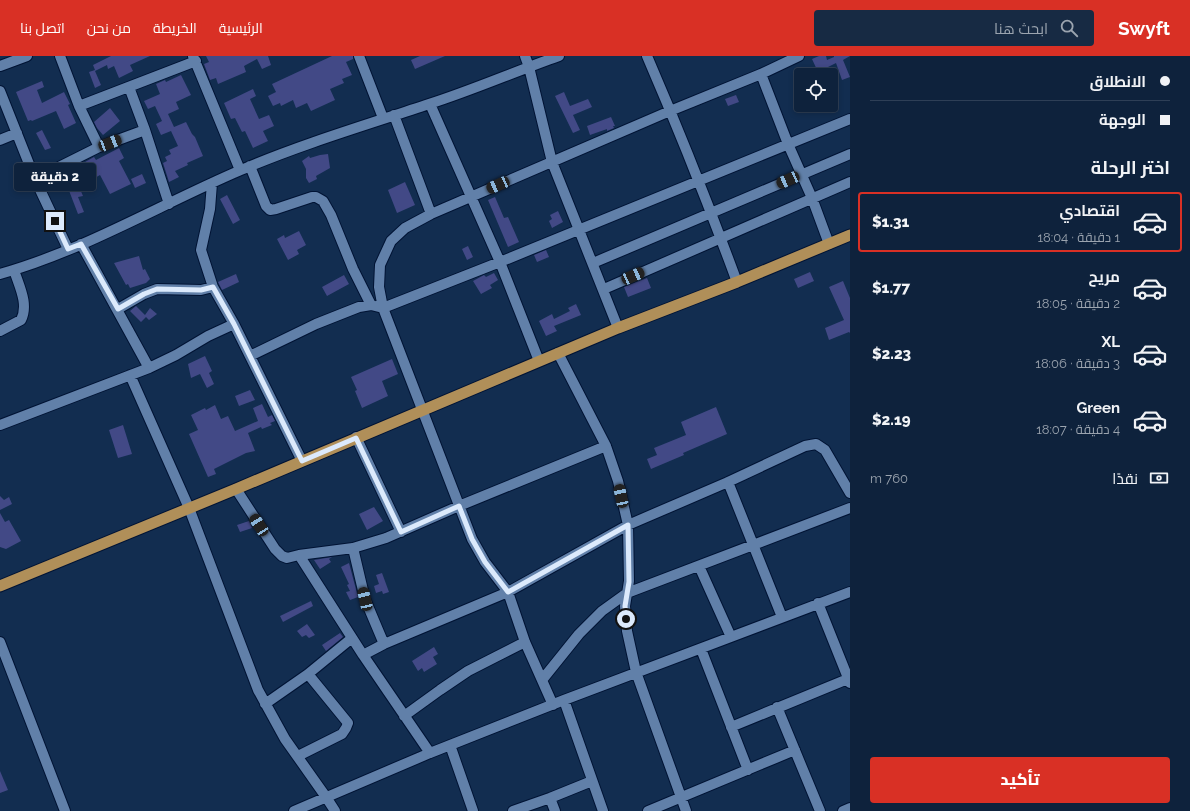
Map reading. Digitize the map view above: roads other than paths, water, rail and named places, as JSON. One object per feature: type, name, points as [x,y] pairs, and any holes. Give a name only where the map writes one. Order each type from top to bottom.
[{"type":"highway","points":[[0,586],[236,489],[618,328],[737,282],[850,235]]},
{"type":"street","points":[[0,66],[27,56]]},
{"type":"street","points":[[60,56],[79,106],[99,147]]},
{"type":"street","points":[[359,56],[384,118]]},
{"type":"street","points":[[525,56],[530,67],[552,162],[604,289],[618,328]]},
{"type":"street","points":[[0,273],[14,270],[81,244],[245,168],[285,152],[430,104],[559,56]]},
{"type":"street","points":[[646,56],[670,111],[737,282]]},
{"type":"street","points":[[553,704],[525,642],[508,592],[485,562],[472,539],[384,308],[379,287],[380,265],[392,241],[405,228],[431,214],[670,111],[761,74],[799,56]]},
{"type":"street","points":[[79,106],[129,87],[195,58],[245,168],[266,206],[270,210],[276,209],[312,197],[316,197],[323,201],[331,215],[371,305]]},
{"type":"street","points":[[761,74],[788,144],[812,198],[829,244]]},
{"type":"street","points":[[129,87],[145,130],[169,204]]},
{"type":"street","points":[[0,91],[35,179],[68,249]]},
{"type":"street","points":[[430,104],[500,262],[539,361]]},
{"type":"street","points":[[394,115],[431,214]]},
{"type":"street","points":[[250,356],[316,324],[359,307],[371,305],[384,308],[850,119]]},
{"type":"street","points":[[35,179],[99,147],[145,130]]},
{"type":"street","points":[[0,140],[17,133]]},
{"type":"street","points":[[593,263],[850,154]]},
{"type":"street","points":[[604,289],[850,182]]},
{"type":"street","points":[[212,183],[210,209],[201,250],[213,287],[234,324],[302,461]]},
{"type":"street","points":[[81,244],[150,368]]},
{"type":"street","points":[[0,331],[21,320],[24,314],[22,294],[14,270]]},
{"type":"street","points":[[118,309],[144,294],[157,289],[201,290],[213,287]]},
{"type":"street","points":[[0,425],[150,368],[208,336],[234,324]]},
{"type":"street","points":[[558,353],[606,446],[618,481],[628,525],[629,582],[625,606],[627,631],[636,672],[686,811]]},
{"type":"street","points":[[130,375],[189,508],[258,690],[285,739],[335,811]]},
{"type":"street","points":[[356,438],[401,532]]},
{"type":"street","points":[[363,655],[384,644],[508,592],[628,525],[728,482],[805,446],[816,444],[825,450],[850,493]]},
{"type":"street","points":[[236,489],[275,549],[282,556],[287,558],[352,548],[386,538],[459,506],[606,446]]},
{"type":"street","points":[[728,482],[782,617]]},
{"type":"street","points":[[542,680],[579,634],[602,611],[627,593],[850,508]]},
{"type":"street","points":[[352,548],[365,599],[384,644]]},
{"type":"street","points":[[299,555],[363,655],[430,753]]},
{"type":"street","points":[[699,566],[730,637]]},
{"type":"street","points":[[294,811],[430,753],[553,704],[850,592]]},
{"type":"street","points":[[731,727],[777,707],[849,680],[818,603]]},
{"type":"street","points":[[265,704],[308,674],[352,638]]},
{"type":"street","points":[[0,642],[65,811]]},
{"type":"street","points":[[404,716],[468,671],[525,642]]},
{"type":"street","points":[[701,649],[748,770]]},
{"type":"street","points":[[298,756],[342,734],[348,722],[308,674]]},
{"type":"street","points":[[564,700],[603,811]]},
{"type":"street","points":[[777,707],[820,811]]},
{"type":"street","points":[[450,745],[473,811]]},
{"type":"street","points":[[648,811],[795,750]]},
{"type":"street","points":[[513,811],[592,781]]},
{"type":"street","points":[[550,798],[555,811]]},
{"type":"street","points":[[843,811],[850,808]]}]
